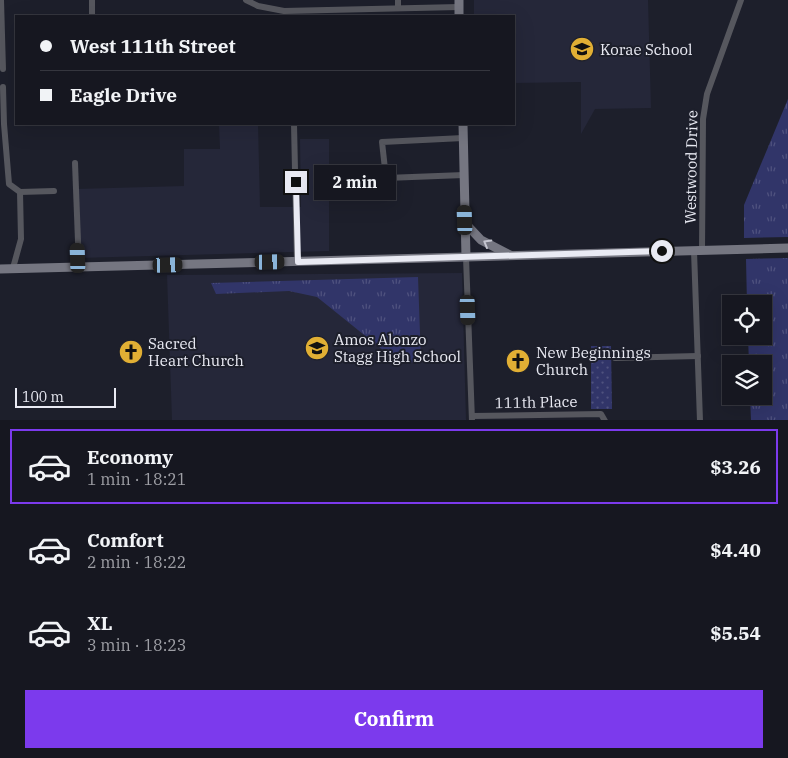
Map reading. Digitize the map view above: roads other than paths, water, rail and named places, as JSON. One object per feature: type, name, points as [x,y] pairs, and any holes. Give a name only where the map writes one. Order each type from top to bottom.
[{"type":"main road","points":[[463,125],[466,258]]},
{"type":"main road","points":[[465,223],[484,243],[513,256]]},
{"type":"main road","points":[[0,269],[788,248]]},
{"type":"street","points":[[1,0],[4,68]]},
{"type":"street","points":[[92,0],[92,15]]},
{"type":"street","points":[[246,0],[258,6],[284,11],[459,8]]},
{"type":"street","points":[[398,0],[398,8]]},
{"type":"street","name":"Westwood Drive","points":[[700,420],[698,250],[703,119],[707,94],[741,0]]},
{"type":"street","points":[[3,86],[9,184],[20,192],[54,191]]},
{"type":"street","points":[[294,125],[298,262]]},
{"type":"street","points":[[463,138],[382,142],[386,178],[464,175]]},
{"type":"street","points":[[75,163],[79,267]]},
{"type":"street","points":[[13,268],[21,239],[20,192]]},
{"type":"street","points":[[466,258],[472,418]]},
{"type":"street","points":[[615,358],[698,356]]},
{"type":"street","name":"111th Place","points":[[472,418],[569,417],[601,414],[605,420]]},
{"type":"place","name":"Korae School","points":[[582,49]]},
{"type":"place","name":"Amos Alonzo Stagg High School","points":[[317,348]]},
{"type":"place","name":"Sacred Heart Church","points":[[131,352]]},
{"type":"place","name":"New Beginnings Church","points":[[518,361]]}]
